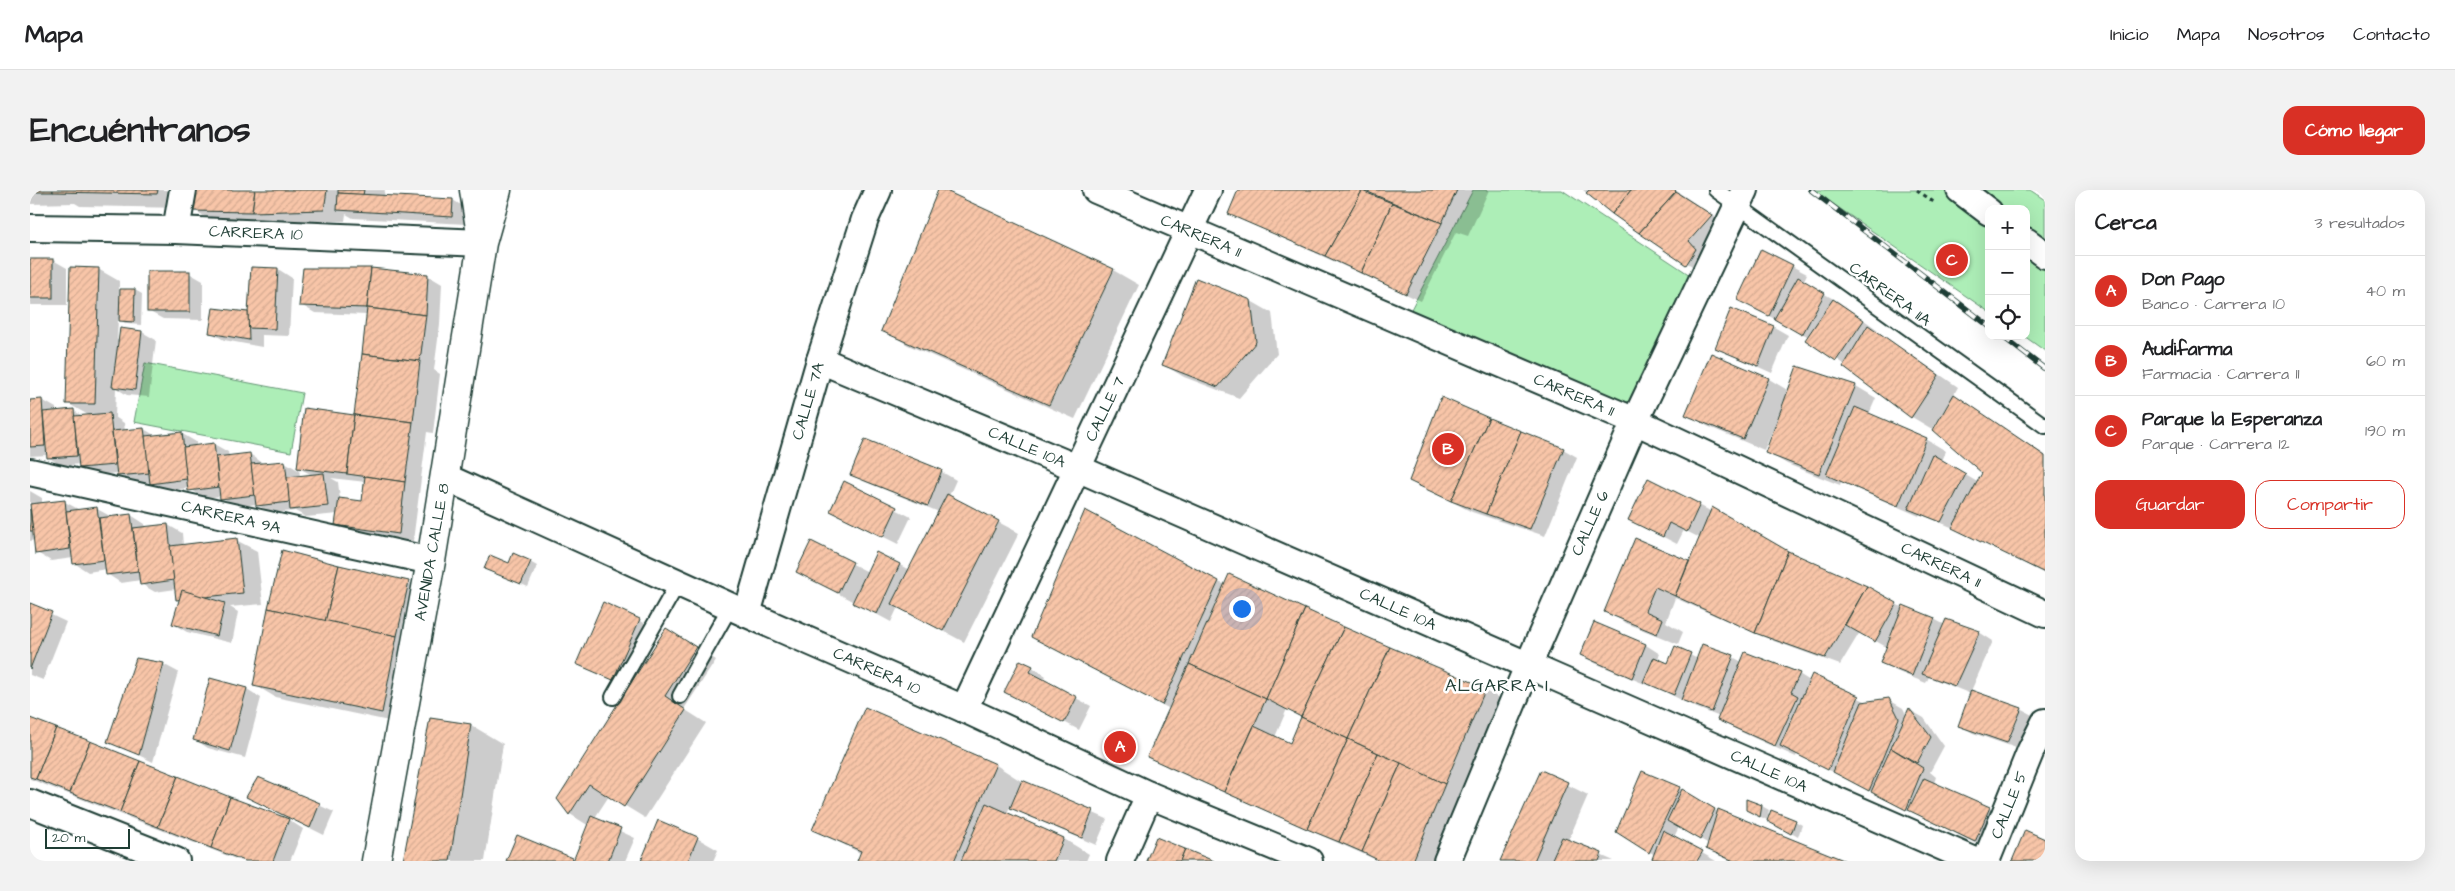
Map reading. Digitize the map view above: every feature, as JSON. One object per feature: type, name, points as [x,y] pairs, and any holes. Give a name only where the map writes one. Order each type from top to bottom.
[{"type":"main road","name":"AVENIDA CALLE 8","points":[[474,190],[482,243]]},
{"type":"main road","name":"AVENIDA CALLE 8","points":[[376,861],[446,477],[482,243],[497,190]]},
{"type":"street","points":[[176,230],[183,190]]},
{"type":"street","name":"CALLE 7A","points":[[739,610],[865,219],[878,190]]},
{"type":"street","name":"CARRERA 11","points":[[1096,190],[1190,232],[1635,421],[2045,614]]},
{"type":"street","name":"CALLE 7","points":[[964,709],[1076,468],[1190,232],[1208,190]]},
{"type":"street","points":[[1960,190],[1985,209]]},
{"type":"street","name":"CALLE 6","points":[[1447,861],[1528,666],[1635,421],[1741,198]]},
{"type":"street","name":"CARRERA 10","points":[[30,228],[176,230],[482,243]]},
{"type":"street","points":[[2030,244],[2045,255]]},
{"type":"street","name":"CALLE 10A","points":[[820,360],[1076,468],[1975,861]]},
{"type":"street","name":"CARRERA 9A","points":[[30,472],[431,561]]},
{"type":"street","name":"CARRERA 10","points":[[446,477],[678,583],[964,709],[1149,795],[1309,861]]},
{"type":"street","name":"CALLE 5","points":[[1986,861],[2031,750],[2045,722]]},
{"type":"street","points":[[1120,861],[1149,795]]},
{"type":"street","points":[[30,803],[176,861]]},
{"type":"lane","name":"CARRERA 11A","points":[[1716,190],[1741,198],[2045,426]]},
{"type":"lane","points":[[613,697],[678,583]]},
{"type":"lane","points":[[680,696],[739,610]]},
{"type":"green space","points":[[1473,190],[1562,190],[1693,277],[1631,415],[1407,317]]},
{"type":"green space","points":[[1813,190],[2030,190],[2045,200],[2045,351],[2030,340],[2030,205],[1985,205],[1985,309]]},
{"type":"green space","points":[[145,363],[302,393],[291,452],[134,422]]},
{"type":"building","points":[[30,190],[53,190],[53,192],[30,192]]},
{"type":"building","points":[[53,190],[158,190],[157,194],[53,192]]},
{"type":"building","points":[[196,190],[255,190],[252,212],[192,211]]},
{"type":"building","points":[[255,190],[327,190],[324,210],[252,212]]},
{"type":"building","points":[[338,190],[364,190],[363,195],[338,193]]},
{"type":"building","points":[[938,190],[944,190],[1114,269],[1049,405],[881,331]]},
{"type":"building","points":[[1238,190],[1362,191],[1325,256],[1228,214]]},
{"type":"building","points":[[1363,190],[1457,190],[1442,223]]},
{"type":"building","points":[[1589,190],[1631,190],[1612,214],[1586,193]]},
{"type":"building","points":[[1631,190],[1674,190],[1676,192],[1639,233],[1612,214]]},
{"type":"building","points":[[1362,191],[1392,203],[1361,273],[1325,256]]},
{"type":"building","points":[[1676,192],[1712,215],[1689,241],[1696,249],[1686,265],[1639,233]]},
{"type":"building","points":[[338,193],[453,199],[452,217],[337,210]]},
{"type":"building","points":[[1392,203],[1442,223],[1406,294],[1361,273]]},
{"type":"building","points":[[1761,249],[1793,265],[1769,316],[1737,300]]},
{"type":"building","points":[[30,259],[53,259],[53,298],[30,298]]},
{"type":"building","points":[[70,267],[99,268],[95,404],[66,404]]},
{"type":"building","points":[[251,267],[278,268],[275,329],[247,328]]},
{"type":"building","points":[[303,268],[371,268],[367,308],[299,306]]},
{"type":"building","points":[[371,268],[428,274],[426,315],[367,308]]},
{"type":"building","points":[[147,271],[190,271],[190,312],[147,312]]},
{"type":"building","points":[[1798,277],[1825,293],[1802,335],[1774,319]]},
{"type":"building","points":[[1196,278],[1251,300],[1256,342],[1218,387],[1162,365]]},
{"type":"building","points":[[120,289],[135,289],[134,322],[119,321]]},
{"type":"building","points":[[1833,299],[1864,320],[1836,361],[1805,340]]},
{"type":"building","points":[[213,308],[248,312],[249,340],[209,333]]},
{"type":"building","points":[[367,308],[426,315],[420,361],[362,354]]},
{"type":"building","points":[[1731,308],[1774,326],[1758,366],[1715,348]]},
{"type":"building","points":[[1868,325],[1939,375],[1911,418],[1843,367]]},
{"type":"building","points":[[120,328],[142,331],[135,390],[112,387]]},
{"type":"building","points":[[1711,353],[1769,378],[1743,439],[1685,415]]},
{"type":"building","points":[[362,354],[420,361],[413,422],[354,415]]},
{"type":"building","points":[[1797,366],[1856,385],[1819,474],[1765,453]]},
{"type":"building","points":[[1954,394],[2045,456],[2045,573],[1952,528],[1982,473],[1933,430]]},
{"type":"building","points":[[1441,397],[1489,418],[1451,501],[1409,481]]},
{"type":"building","points":[[42,399],[45,446],[30,447],[30,400]]},
{"type":"building","points":[[1855,407],[1927,438],[1898,506],[1826,475]]},
{"type":"building","points":[[304,408],[354,415],[347,474],[297,468]]},
{"type":"building","points":[[74,409],[77,456],[47,458],[43,412]]},
{"type":"building","points":[[110,413],[115,465],[79,468],[74,416]]},
{"type":"building","points":[[354,415],[413,422],[405,482],[347,474]]},
{"type":"building","points":[[1489,418],[1521,431],[1486,514],[1451,501]]},
{"type":"building","points":[[144,428],[150,473],[117,476],[112,431]]},
{"type":"building","points":[[1521,431],[1564,448],[1530,529],[1486,514]]},
{"type":"building","points":[[182,432],[187,479],[150,484],[145,436]]},
{"type":"building","points":[[865,439],[942,470],[928,506],[850,475]]},
{"type":"building","points":[[214,443],[219,487],[188,491],[183,447]]},
{"type":"building","points":[[250,453],[255,495],[220,499],[216,457]]},
{"type":"building","points":[[1932,454],[1966,474],[1941,522],[1908,509]]},
{"type":"building","points":[[285,461],[290,502],[256,506],[251,464]]},
{"type":"building","points":[[324,473],[328,506],[290,510],[287,477]]},
{"type":"building","points":[[365,476],[405,482],[399,534],[335,525],[339,498],[362,501]]},
{"type":"building","points":[[1648,478],[1700,504],[1687,532],[1669,523],[1663,537],[1628,520]]},
{"type":"building","points":[[844,481],[897,507],[883,537],[830,511]]},
{"type":"building","points":[[947,494],[999,521],[943,631],[891,604]]},
{"type":"building","points":[[65,500],[70,549],[35,554],[30,504]]},
{"type":"building","points":[[97,507],[104,560],[73,564],[66,511]]},
{"type":"building","points":[[1712,507],[1788,551],[1755,633],[1675,596]]},
{"type":"building","points":[[30,509],[33,531],[30,531]]},
{"type":"building","points":[[1085,510],[1219,581],[1162,705],[1031,637]]},
{"type":"building","points":[[131,514],[138,571],[106,575],[99,518]]},
{"type":"building","points":[[168,524],[174,580],[140,585],[133,528]]},
{"type":"building","points":[[237,538],[243,593],[176,600],[170,546]]},
{"type":"building","points":[[1635,538],[1689,561],[1675,596],[1655,587],[1645,611],[1663,619],[1657,634],[1604,612]]},
{"type":"building","points":[[811,541],[853,562],[838,593],[796,572]]},
{"type":"building","points":[[282,550],[339,565],[325,622],[268,608]]},
{"type":"building","points":[[1788,551],[1867,586],[1825,658],[1755,633]]},
{"type":"building","points":[[876,552],[900,564],[877,614],[852,603]]},
{"type":"building","points":[[513,553],[531,561],[521,584],[484,569],[490,555],[509,563]]},
{"type":"building","points":[[339,565],[409,581],[397,636],[325,622]]},
{"type":"building","points":[[1229,574],[1305,609],[1266,699],[1189,664]]},
{"type":"building","points":[[1867,586],[1897,603],[1875,642],[1845,625]]},
{"type":"building","points":[[182,590],[225,603],[217,636],[172,624]]},
{"type":"building","points":[[603,602],[640,619],[613,680],[576,664]]},
{"type":"building","points":[[30,603],[52,612],[30,669]]},
{"type":"building","points":[[1903,605],[1935,618],[1912,676],[1880,663]]},
{"type":"building","points":[[268,608],[397,636],[382,713],[253,686]]},
{"type":"building","points":[[1305,609],[1344,627],[1301,717],[1266,699]]},
{"type":"building","points":[[1946,619],[1980,631],[1955,686],[1922,674]]},
{"type":"building","points":[[1594,622],[1646,644],[1632,678],[1580,655]]},
{"type":"building","points":[[1344,627],[1390,647],[1348,739],[1301,717]]},
{"type":"building","points":[[666,628],[696,647],[665,696],[686,710],[624,807],[589,784],[569,815],[557,799]]},
{"type":"building","points":[[1702,644],[1734,655],[1712,712],[1681,700]]},
{"type":"building","points":[[1675,646],[1691,653],[1674,695],[1643,682],[1654,657],[1668,663]]},
{"type":"building","points":[[1390,647],[1486,688],[1445,784],[1348,739]]},
{"type":"building","points":[[1745,652],[1800,673],[1791,692],[1798,696],[1775,746],[1717,720]]},
{"type":"building","points":[[136,658],[164,663],[139,755],[107,742]]},
{"type":"building","points":[[1020,660],[1033,666],[1030,672],[1077,697],[1064,723],[1004,692]]},
{"type":"building","points":[[1189,664],[1266,699],[1224,792],[1147,757]]},
{"type":"building","points":[[1812,674],[1859,696],[1828,770],[1780,746]]},
{"type":"building","points":[[210,678],[247,688],[230,751],[193,740]]},
{"type":"building","points":[[1971,690],[2022,708],[2007,743],[1958,726]]},
{"type":"building","points":[[1889,698],[1899,718],[1869,791],[1833,772],[1862,702]]},
{"type":"building","points":[[865,707],[996,764],[954,861],[857,861],[861,851],[812,830]]},
{"type":"building","points":[[1909,708],[1931,737],[1917,763],[1891,748]]},
{"type":"building","points":[[1301,717],[1348,739],[1307,829],[1224,792],[1254,726],[1290,743]]},
{"type":"building","points":[[30,718],[56,728],[36,779],[30,777]]},
{"type":"building","points":[[430,718],[471,724],[450,861],[403,861]]},
{"type":"building","points":[[56,728],[90,741],[70,793],[36,779]]},
{"type":"building","points":[[1348,739],[1378,753],[1339,842],[1307,829]]},
{"type":"building","points":[[90,741],[140,761],[120,812],[70,793]]},
{"type":"building","points":[[1891,748],[1923,768],[1906,810],[1871,792]]},
{"type":"building","points":[[1378,753],[1401,763],[1362,852],[1339,842]]},
{"type":"building","points":[[140,761],[178,776],[158,827],[120,812]]},
{"type":"building","points":[[1401,763],[1445,784],[1413,861],[1380,861],[1362,852]]},
{"type":"building","points":[[1541,770],[1568,782],[1534,861],[1500,861]]},
{"type":"building","points":[[1642,771],[1680,787],[1649,853],[1616,832]]},
{"type":"building","points":[[178,776],[230,797],[211,848],[158,827]]},
{"type":"building","points":[[258,777],[320,803],[310,828],[246,797]]},
{"type":"building","points":[[1924,778],[1990,807],[1975,842],[1908,810]]},
{"type":"building","points":[[1022,780],[1093,810],[1082,838],[1010,808]]},
{"type":"building","points":[[1682,789],[1715,809],[1700,840],[1667,821]]},
{"type":"building","points":[[230,797],[289,819],[273,861],[245,861],[211,848]]},
{"type":"building","points":[[1746,799],[1762,805],[1760,817],[1746,810]]},
{"type":"building","points":[[986,803],[1064,838],[1054,861],[961,861]]},
{"type":"building","points":[[1718,809],[1846,861],[1734,861],[1706,849]]},
{"type":"building","points":[[1771,810],[1796,820],[1791,834],[1767,821]]},
{"type":"building","points":[[591,816],[621,828],[608,861],[573,861]]},
{"type":"building","points":[[658,820],[698,837],[688,861],[641,861]]},
{"type":"building","points":[[1663,830],[1703,851],[1697,861],[1652,859]]},
{"type":"building","points":[[2025,830],[2045,839],[2045,861],[2012,861]]},
{"type":"building","points":[[517,835],[573,858],[571,861],[506,861]]},
{"type":"building","points":[[1156,837],[1185,849],[1180,861],[1146,861]]},
{"type":"building","points":[[1562,837],[1602,853],[1599,861],[1551,861]]},
{"type":"building","points":[[1185,849],[1214,861],[1180,861]]},
{"type":"railway","points":[[1811,190],[1985,323]]},
{"type":"railway","points":[[2007,340],[2045,369]]},
{"type":"place","name":"Parque la Esperanza","points":[[1952,260]]},
{"type":"place","name":"Audifarma","points":[[1448,449]]},
{"type":"place","name":"Don Pago","points":[[1120,747]]},
{"type":"district","name":"ALGARRA I","points":[[1497,685]]}]
